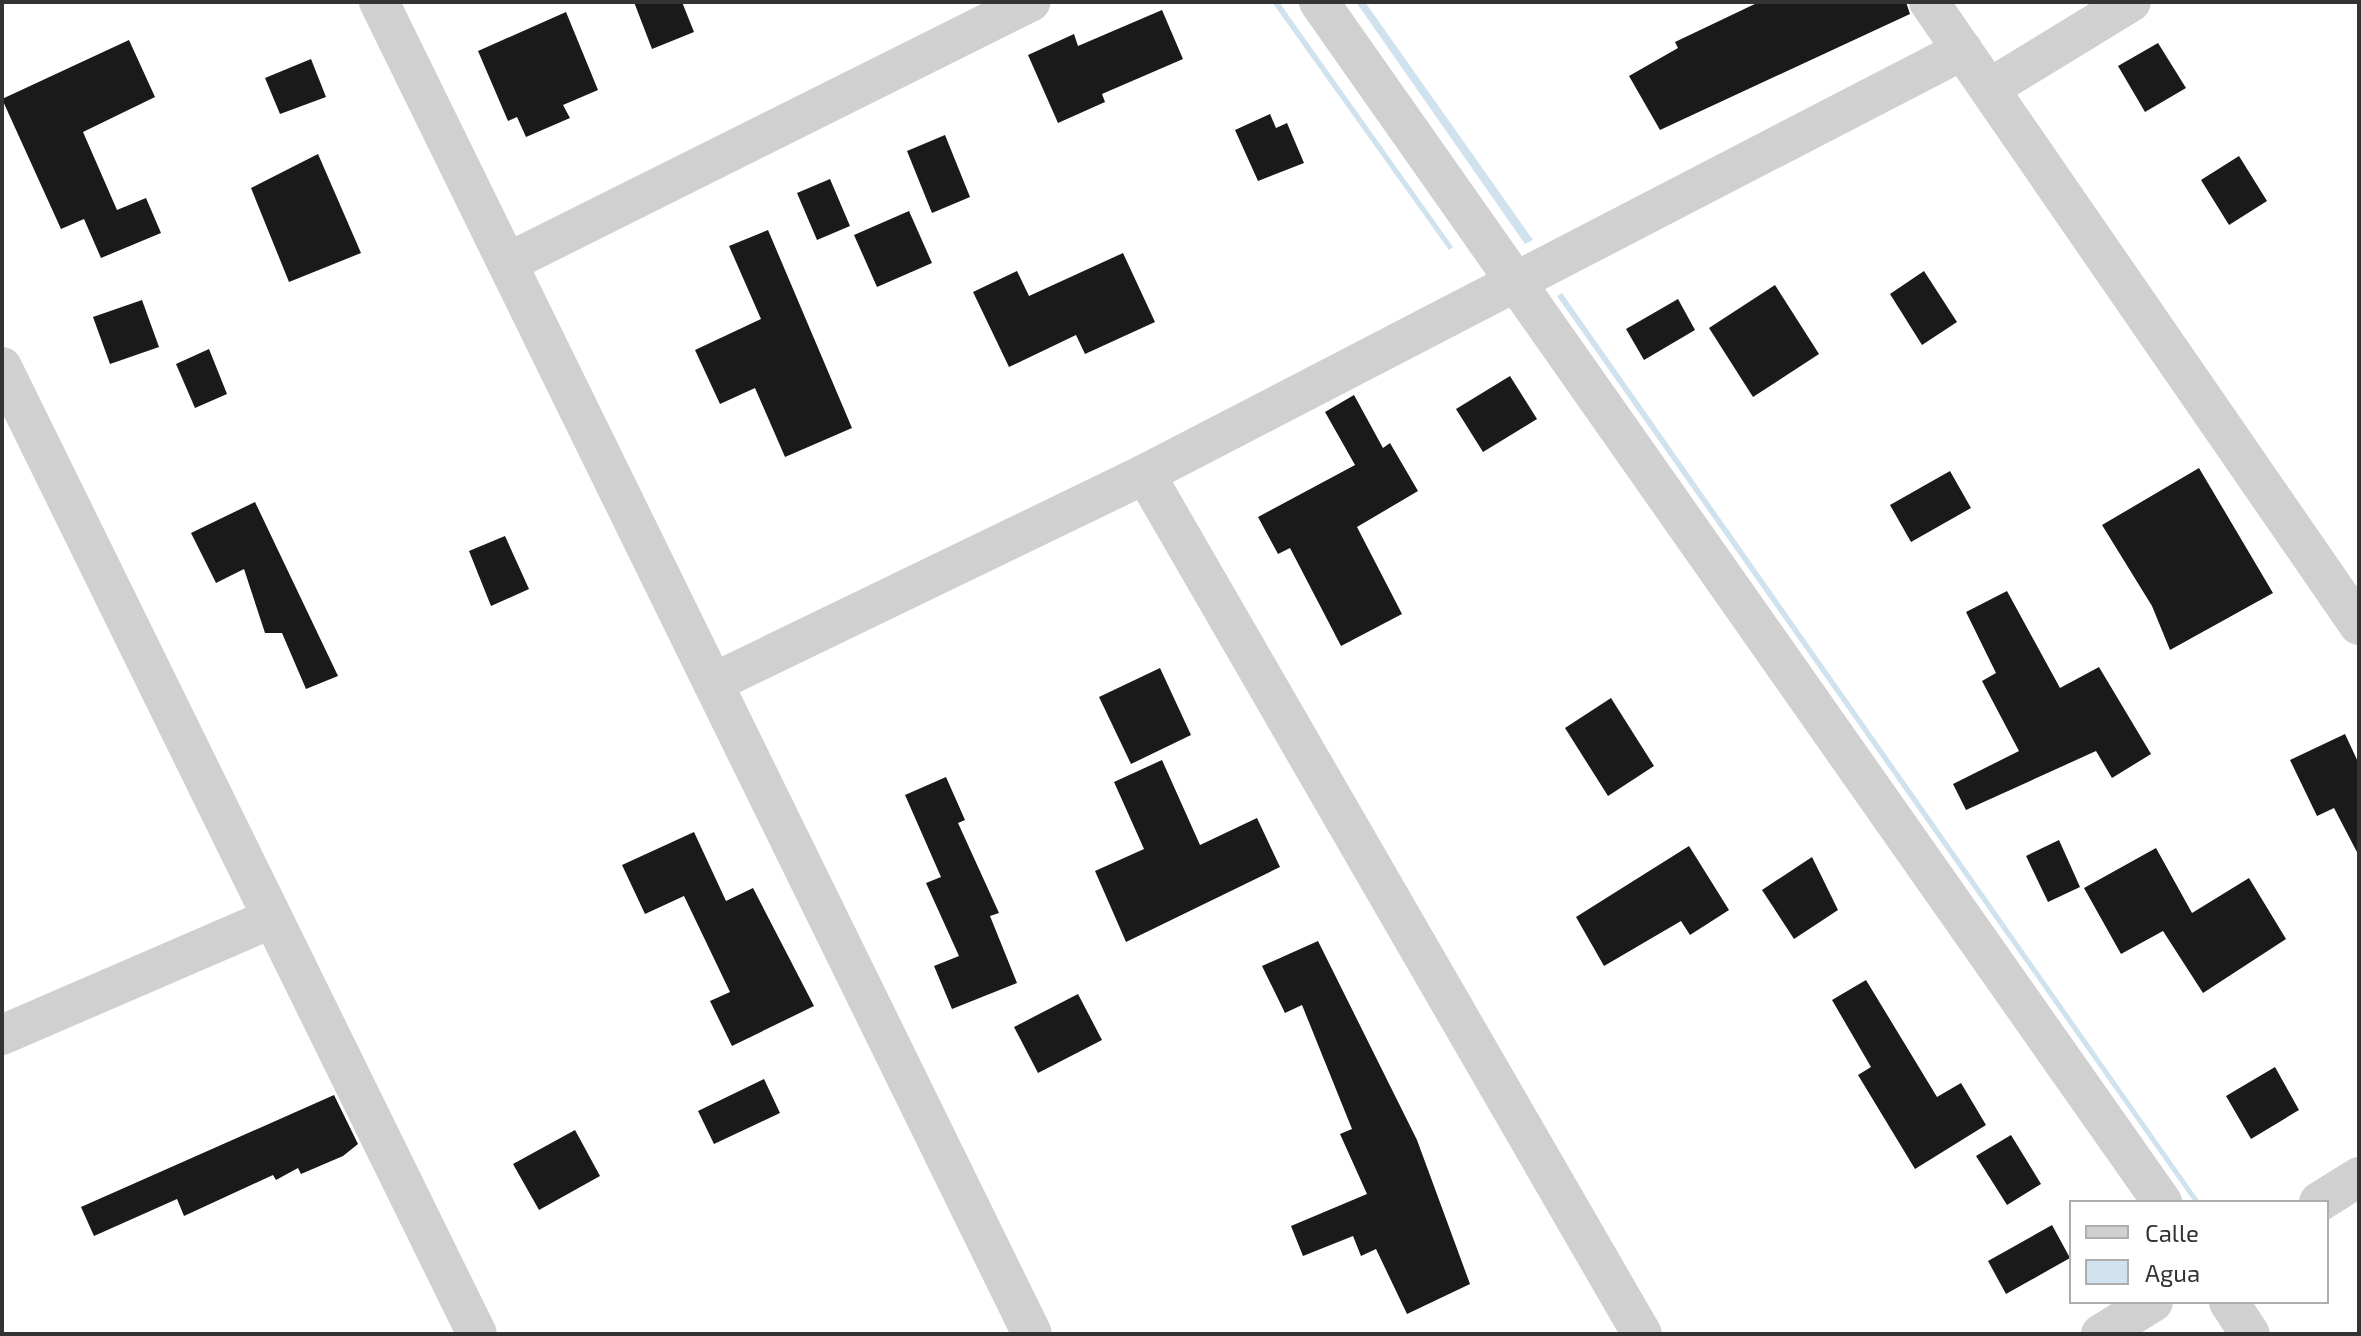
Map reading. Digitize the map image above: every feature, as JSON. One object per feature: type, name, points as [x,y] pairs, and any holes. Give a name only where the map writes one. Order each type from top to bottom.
[{"type":"street","points":[[379,2],[1032,1334]]},
{"type":"street","points":[[507,263],[1030,2]]},
{"type":"street","points":[[1319,2],[2161,1200]]},
{"type":"street","points":[[1929,2],[2359,625]]},
{"type":"street","points":[[1990,88],[2131,2]]},
{"type":"street","points":[[713,683],[1145,474],[1963,50]]},
{"type":"street","points":[[2,367],[477,1334]]},
{"type":"street","points":[[1145,474],[1642,1334]]},
{"type":"street","points":[[2,1035],[273,918]]},
{"type":"street","points":[[2322,1200],[2359,1177]]},
{"type":"street","points":[[2101,1334],[2150,1304]]},
{"type":"street","points":[[2230,1304],[2250,1334]]},
{"type":"water","points":[[1272,2],[1279,2],[1453,247],[1449,250]]},
{"type":"water","points":[[1356,2],[1365,2],[1533,240],[1525,244]]},
{"type":"water","points":[[1562,293],[2199,1200],[2193,1200],[1557,296]]},
{"type":"building","points":[[634,2],[682,2],[694,32],[652,49]]},
{"type":"building","points":[[1759,2],[1906,2],[1910,14],[1660,130],[1629,76],[1678,48],[1675,42]]},
{"type":"building","points":[[1162,10],[1183,59],[1102,94],[1105,102],[1058,123],[1028,55],[1074,34],[1078,46]]},
{"type":"building","points":[[566,12],[598,90],[563,105],[570,118],[526,137],[517,117],[508,121],[478,51]]},
{"type":"building","points":[[129,40],[155,97],[83,132],[117,210],[146,198],[161,233],[101,258],[84,219],[61,229],[2,99]]},
{"type":"building","points":[[2158,43],[2186,88],[2145,112],[2118,66]]},
{"type":"building","points":[[311,59],[326,97],[280,114],[265,78]]},
{"type":"building","points":[[1270,114],[1276,128],[1287,123],[1304,163],[1258,181],[1235,130]]},
{"type":"building","points":[[945,135],[970,197],[932,213],[907,151]]},
{"type":"building","points":[[318,154],[361,253],[289,282],[251,188]]},
{"type":"building","points":[[2239,156],[2267,201],[2229,225],[2201,180]]},
{"type":"building","points":[[830,179],[850,226],[817,240],[797,193]]},
{"type":"building","points":[[909,211],[932,263],[877,287],[854,235]]},
{"type":"building","points":[[768,230],[852,428],[785,457],[755,388],[720,404],[695,350],[761,319],[729,246]]},
{"type":"building","points":[[1123,253],[1155,322],[1085,354],[1076,335],[1009,367],[973,292],[1017,271],[1029,296]]},
{"type":"building","points":[[1924,271],[1957,322],[1922,345],[1890,294]]},
{"type":"building","points":[[1775,285],[1819,354],[1753,397],[1709,328]]},
{"type":"building","points":[[1678,299],[1695,330],[1644,360],[1626,329]]},
{"type":"building","points":[[142,300],[159,347],[110,364],[93,317]]},
{"type":"building","points":[[209,349],[227,394],[195,408],[176,364]]},
{"type":"building","points":[[1510,376],[1537,419],[1483,452],[1456,409]]},
{"type":"building","points":[[1354,395],[1383,448],[1390,443],[1418,491],[1357,527],[1402,614],[1341,646],[1290,548],[1278,554],[1258,517],[1355,465],[1325,412]]},
{"type":"building","points":[[2199,468],[2273,593],[2170,650],[2152,606],[2102,525]]},
{"type":"building","points":[[1950,471],[1971,508],[1911,542],[1890,505]]},
{"type":"building","points":[[255,502],[338,676],[306,689],[282,633],[265,633],[244,569],[216,583],[191,533]]},
{"type":"building","points":[[505,536],[529,589],[491,606],[469,551]]},
{"type":"building","points":[[2007,591],[2060,688],[2099,667],[2151,754],[2112,778],[2096,751],[1966,810],[1953,784],[2019,751],[1982,681],[1996,673],[1966,612]]},
{"type":"building","points":[[1160,668],[1191,735],[1131,764],[1099,697]]},
{"type":"building","points":[[1611,698],[1654,766],[1608,796],[1565,728]]},
{"type":"building","points":[[2345,734],[2359,764],[2359,856],[2334,808],[2317,816],[2290,760]]},
{"type":"building","points":[[1162,760],[1200,845],[1257,818],[1280,867],[1126,942],[1095,871],[1144,849],[1114,782]]},
{"type":"building","points":[[946,777],[965,820],[958,823],[999,913],[990,916],[1017,983],[952,1009],[934,966],[959,956],[926,883],[941,877],[905,795]]},
{"type":"building","points":[[694,832],[726,901],[753,888],[814,1006],[732,1046],[710,1001],[730,992],[684,896],[645,914],[622,865]]},
{"type":"building","points":[[2059,840],[2080,887],[2048,902],[2026,856]]},
{"type":"building","points":[[1689,846],[1729,910],[1690,935],[1681,921],[1604,966],[1576,917]]},
{"type":"building","points":[[2156,848],[2192,913],[2249,878],[2286,939],[2203,993],[2163,931],[2121,954],[2084,888]]},
{"type":"building","points":[[1812,857],[1838,910],[1794,939],[1762,890]]},
{"type":"building","points":[[1318,941],[1417,1140],[1470,1284],[1407,1314],[1376,1249],[1361,1256],[1353,1236],[1303,1256],[1291,1226],[1367,1194],[1340,1134],[1352,1129],[1302,1005],[1285,1013],[1262,966]]},
{"type":"building","points":[[1866,980],[1937,1097],[1961,1083],[1986,1125],[1915,1169],[1858,1075],[1871,1067],[1832,1000]]},
{"type":"building","points":[[1078,994],[1102,1040],[1038,1073],[1014,1027]]},
{"type":"building","points":[[2275,1067],[2299,1110],[2251,1139],[2226,1096]]},
{"type":"building","points":[[764,1079],[780,1113],[714,1144],[698,1111]]},
{"type":"building","points":[[334,1095],[358,1144],[343,1156],[301,1174],[298,1168],[276,1180],[273,1175],[184,1216],[177,1199],[94,1236],[81,1207]]},
{"type":"building","points":[[575,1130],[600,1176],[539,1210],[513,1164]]},
{"type":"building","points":[[2011,1135],[2041,1184],[2007,1205],[1976,1156]]},
{"type":"building","points":[[2052,1225],[2069,1256],[2006,1294],[1988,1261]]}]
